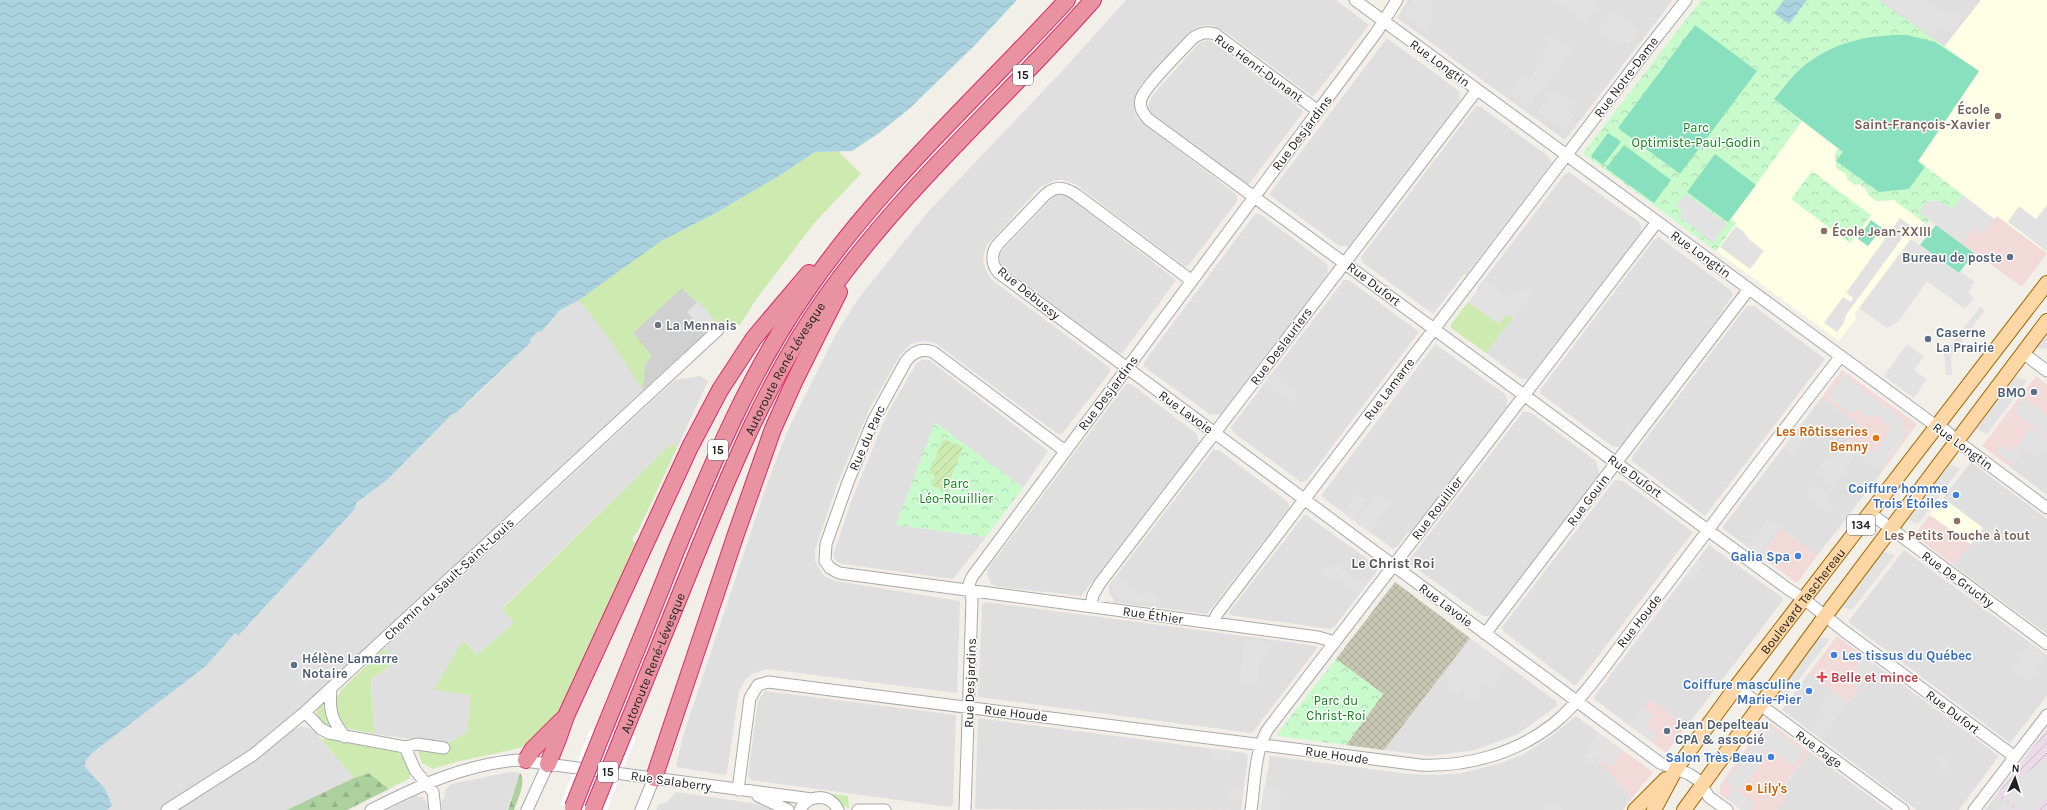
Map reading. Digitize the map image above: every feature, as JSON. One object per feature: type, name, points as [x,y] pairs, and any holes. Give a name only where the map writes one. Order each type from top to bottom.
[{"type":"highway","name":"Autoroute René-Lévesque","points":[[573,808],[707,477],[745,393],[775,340],[805,293],[845,238],[881,195],[1067,0]]},
{"type":"highway","name":"Autoroute René-Lévesque","points":[[593,810],[729,474],[755,417],[782,366],[805,328],[860,251],[923,178],[1093,0]]},
{"type":"highway","points":[[548,764],[566,716],[690,447],[726,379],[746,348],[776,309],[881,195]]},
{"type":"highway","points":[[654,778],[773,429],[794,382],[860,251]]},
{"type":"highway","points":[[526,760],[533,749],[566,716]]},
{"type":"main road","name":"Boulevard Taschereau","points":[[1654,810],[1676,769],[1736,687],[2047,283]]},
{"type":"main road","name":"Boulevard Taschereau","points":[[1684,810],[1826,615],[2047,321]]},
{"type":"main road","points":[[1635,810],[1676,769]]},
{"type":"street","name":"Rue Longtin","points":[[1355,0],[1936,426],[1945,430],[1957,441],[2047,508]]},
{"type":"street","name":"Rue Desjardins","points":[[965,810],[972,600],[969,584],[972,577],[1384,22],[1397,0]]},
{"type":"street","name":"Rue Notre-Dame","points":[[1567,156],[1686,0]]},
{"type":"street","name":"Rue Henri-Dunant","points":[[1254,197],[1148,119],[1142,111],[1141,106],[1142,99],[1148,88],[1196,36],[1201,33],[1211,33],[1215,34],[1318,111]]},
{"type":"street","name":"Rue Deslauriers","points":[[1091,606],[1093,595],[1100,583],[1476,90]]},
{"type":"street","name":"Rue Lamarre","points":[[1213,623],[1217,614],[1567,156]]},
{"type":"street","name":"Rue Debussy","points":[[1126,368],[999,273],[993,262],[996,247],[1048,192],[1062,188],[1078,196],[1192,281]]},
{"type":"street","name":"Rue Dufort","points":[[1254,197],[1345,262],[1434,330],[1788,589],[1826,615],[1844,631],[2015,757]]},
{"type":"street","name":"Rue Rouillier","points":[[1251,810],[1261,745],[1268,729],[1657,222]]},
{"type":"street","name":"Rue Gouin","points":[[1485,634],[1749,289]]},
{"type":"street","name":"Chemin du Sault-Saint-Louis","points":[[167,810],[253,754],[305,712],[718,330]]},
{"type":"street","name":"Rue du Parc","points":[[970,591],[839,573],[830,568],[825,561],[826,544],[848,482],[878,412],[906,361],[918,351],[928,350],[933,352],[1065,451]]},
{"type":"street","points":[[2023,353],[2047,371]]},
{"type":"street","name":"Rue Houde","points":[[742,791],[750,698],[754,689],[763,682],[773,682],[1420,765],[1441,766],[1464,763],[1504,752],[1527,741],[1553,724],[1576,700],[1841,356]]},
{"type":"street","name":"Rue Lavoie","points":[[1126,368],[1660,763],[1689,774],[1701,785],[1709,797],[1727,810]]},
{"type":"street","name":"Rue De Gruchy","points":[[1870,512],[2047,644]]},
{"type":"street","name":"Rue Éthier","points":[[970,591],[1324,637],[1335,642]]},
{"type":"street","name":"Rue Page","points":[[1736,687],[1903,810]]},
{"type":"street","points":[[331,689],[331,714],[335,724],[345,736]]},
{"type":"street","points":[[305,712],[324,731],[345,736],[398,744],[405,747],[417,744],[444,748]]},
{"type":"street","points":[[1974,810],[2047,715]]},
{"type":"street","points":[[405,747],[415,770],[434,794],[435,810]]},
{"type":"street","name":"Rue Salaberry","points":[[371,810],[426,783],[475,766],[507,761],[526,760],[742,791],[812,799],[827,799],[839,810]]},
{"type":"street","points":[[527,810],[548,764]]},
{"type":"street","points":[[641,810],[654,778]]},
{"type":"street","name":"Rue Salaberry","points":[[742,791],[772,801],[788,810]]},
{"type":"street","points":[[800,810],[805,803],[812,799]]},
{"type":"street","points":[[858,810],[885,810]]},
{"type":"shaded area","points":[[1126,0],[1336,0],[1369,25],[1313,97],[1224,31],[1214,26],[1206,25],[1200,26],[1188,33],[1140,86],[1134,100],[1135,114],[1138,119],[1237,195],[1237,201],[1189,265],[1184,266],[1075,184],[1063,180],[1054,180],[1044,186],[1042,185],[987,245],[983,257],[984,264],[986,271],[992,280],[1110,368],[1110,372],[1062,434],[1058,434],[935,343],[923,341],[911,344],[900,355],[870,408],[838,482],[815,550],[815,561],[824,576],[836,581],[960,601],[957,693],[767,669],[752,674],[745,680],[739,691],[727,773],[724,775],[676,767],[683,736],[768,481],[788,430],[836,334],[858,299],[927,213],[1065,68]]},
{"type":"shaded area","points":[[1408,0],[1673,0],[1565,140],[1397,18]]},
{"type":"shaded area","points":[[1414,0],[1434,0],[1428,10],[1434,15],[1424,31],[1403,15]]},
{"type":"shaded area","points":[[1556,0],[1599,0],[1600,1],[1585,22]]},
{"type":"shaded area","points":[[1878,0],[1981,0],[1944,47]]},
{"type":"shaded area","points":[[1881,0],[1924,0],[1937,10],[1959,11],[1965,15],[1951,33],[1944,29],[1937,30],[1933,36]]},
{"type":"shaded area","name":"École Saint-François-Xavier","points":[[1981,0],[2047,0],[2047,253],[1997,216],[1994,219],[1918,161],[1979,72],[1944,47]]},
{"type":"shaded area","points":[[1614,11],[1639,30],[1628,44],[1624,41],[1620,48],[1598,31]]},
{"type":"shaded area","points":[[1552,36],[1574,48],[1529,106],[1509,92],[1523,74],[1529,79],[1548,54],[1542,50]]},
{"type":"shaded area","points":[[1387,38],[1460,92],[1459,98],[1461,99],[1349,246],[1339,246],[1271,196],[1270,193]]},
{"type":"shaded area","points":[[1208,40],[1216,44],[1303,111],[1249,184],[1246,184],[1151,113],[1148,106],[1152,96],[1199,43]]},
{"type":"shaded area","points":[[1554,90],[1571,103],[1566,110],[1574,116],[1563,130],[1538,111]]},
{"type":"shaded area","points":[[1476,106],[1481,107],[1548,156],[1552,163],[1466,275],[1464,274],[1433,314],[1362,262],[1361,257]]},
{"type":"shaded area","name":"École Jean-XXIII","points":[[1802,121],[1838,148],[1846,174],[1855,185],[1860,184],[1876,201],[1894,200],[1924,222],[1854,314],[1857,317],[1839,341],[1716,251],[1736,223],[1731,219]]},
{"type":"shaded area","points":[[1569,172],[1639,222],[1641,232],[1528,379],[1521,379],[1486,353],[1513,318],[1476,290],[1565,174]]},
{"type":"shaded area","points":[[1060,193],[1065,194],[1176,280],[1122,354],[1118,353],[1007,270],[1000,263],[1000,254],[1002,251],[1054,196]]},
{"type":"shaded area","points":[[1686,194],[1727,224],[1713,243],[1679,217],[1683,211],[1676,206]]},
{"type":"shaded area","points":[[1963,195],[1994,219],[1997,216],[2047,253],[2022,287],[1939,227]]},
{"type":"shaded area","points":[[1963,195],[1994,219],[1983,235],[1973,228],[1962,244],[1918,212],[1927,201],[1940,201],[1952,209]]},
{"type":"shaded area","points":[[2047,205],[2047,252],[2008,222],[2019,206],[2036,219]]},
{"type":"shaded area","points":[[1255,214],[1260,214],[1327,264],[1328,273],[1221,414],[1211,415],[1144,367],[1144,362]]},
{"type":"shaded area","points":[[1900,218],[1911,226],[1846,315],[1844,323],[1837,332],[1824,323],[1843,297],[1851,302],[1853,298],[1846,293]]},
{"type":"shaded area","points":[[1736,226],[1764,251],[1750,269],[1720,247]]},
{"type":"shaded area","points":[[1659,237],[1732,291],[1733,295],[1723,311],[1620,447],[1612,446],[1541,394],[1540,390],[1654,240]]},
{"type":"shaded area","points":[[1911,239],[1958,273],[1960,271],[1975,282],[1968,292],[1974,298],[1965,309],[1927,281],[1898,322],[1887,328],[1859,308]]},
{"type":"shaded area","points":[[661,241],[719,325],[705,333],[643,390],[609,338],[579,300]]},
{"type":"shaded area","points":[[1344,280],[1349,280],[1419,332],[1306,481],[1301,482],[1233,432],[1231,427]]},
{"type":"shaded area","points":[[1487,280],[1507,298],[1512,292],[1517,295],[1524,286],[1532,293],[1513,318],[1507,314],[1499,324],[1468,302]]},
{"type":"shaded area","points":[[579,300],[609,338],[643,390],[259,746],[160,810],[107,810],[112,805],[85,767],[86,760],[92,752],[206,666],[235,633],[238,636],[355,509],[356,503],[387,480],[453,412],[455,414],[481,391],[531,342],[530,340],[538,331],[541,332],[560,310]]},
{"type":"shaded area","points":[[698,301],[719,325],[705,333],[687,312]]},
{"type":"shaded area","points":[[1747,306],[1754,306],[1825,359],[1705,516],[1632,461],[1632,457]]},
{"type":"shaded area","points":[[1980,307],[1985,310],[1951,356],[1952,375],[1946,375],[1944,353]]},
{"type":"shaded area","points":[[2047,329],[2047,349],[2037,348],[2038,343]]},
{"type":"shaded area","points":[[1435,344],[1505,394],[1507,406],[1410,533],[1408,532],[1398,546],[1393,549],[1321,496]]},
{"type":"shaded area","points":[[1907,344],[1924,357],[1914,370],[1927,379],[1914,398],[1884,376]]},
{"type":"shaded area","points":[[922,360],[929,360],[1048,451],[1023,488],[935,423],[896,525],[986,537],[953,579],[842,564],[837,562],[833,555],[854,494],[887,414],[916,364]]},
{"type":"shaded area","points":[[1842,370],[1917,424],[1882,472],[1845,444],[1860,425],[1822,397]]},
{"type":"shaded area","points":[[1271,373],[1297,393],[1291,403],[1265,382]]},
{"type":"shaded area","points":[[2012,374],[2027,381],[1987,434],[1974,428]]},
{"type":"shaded area","points":[[1844,375],[1903,420],[1904,428],[1908,433],[1879,471],[1856,454],[1833,486],[1815,473],[1828,456],[1833,459],[1845,444],[1850,448],[1856,440],[1874,453],[1892,428],[1875,415],[1868,417],[1857,409],[1852,415],[1827,397]]},
{"type":"shaded area","points":[[700,376],[708,381],[677,448],[672,443],[502,608],[514,623],[477,655],[465,641],[460,645],[435,690],[472,695],[467,732],[447,744],[374,734],[371,679],[389,667],[395,660],[384,649],[675,380]]},
{"type":"shaded area","points":[[2036,376],[2047,384],[2047,442],[2036,457],[2023,448],[2010,467],[1982,446]]},
{"type":"shaded area","points":[[1126,384],[1131,384],[1197,434],[1199,443],[1081,596],[1000,587],[990,584],[991,582],[988,578],[987,570]]},
{"type":"shaded area","points":[[1822,397],[1860,425],[1845,445],[1882,472],[1817,556],[1781,529],[1760,556],[1722,528]]},
{"type":"shaded area","points":[[2024,398],[2047,415],[2047,436],[2014,412]]},
{"type":"shaded area","points":[[1523,412],[1530,412],[1596,461],[1599,474],[1491,616],[1483,616],[1410,564],[1410,559]]},
{"type":"shaded area","points":[[2031,427],[2047,439],[2047,442],[2036,457],[2023,448],[2012,463],[1996,451],[2001,445],[2011,452],[2015,446],[2017,447]]},
{"type":"shaded area","points":[[1796,432],[1805,439],[1792,456],[1783,448]]},
{"type":"shaded area","points":[[2047,442],[2047,495],[2010,467],[2023,448],[2036,457]]},
{"type":"shaded area","points":[[1213,450],[1219,450],[1288,502],[1289,508],[1207,614],[1113,602],[1114,600],[1109,593],[1109,585]]},
{"type":"shaded area","points":[[1971,462],[2047,519],[2047,634],[1953,565],[1983,528],[1943,498]]},
{"type":"shaded area","points":[[1947,463],[1960,469],[1918,524],[1906,519]]},
{"type":"shaded area","points":[[1615,480],[1623,481],[1693,532],[1576,685],[1574,685],[1504,632],[1502,627]]},
{"type":"shaded area","points":[[1814,485],[1823,491],[1834,508],[1830,514],[1806,496]]},
{"type":"shaded area","points":[[1358,493],[1368,501],[1353,521],[1343,513]]},
{"type":"shaded area","points":[[1378,494],[1392,504],[1379,518],[1380,519],[1370,533],[1356,523]]},
{"type":"shaded area","name":"Les Petits Touche à tout","points":[[1943,498],[1983,528],[1971,544],[1930,515]]},
{"type":"shaded area","points":[[1305,514],[1377,566],[1377,571],[1335,626],[1330,629],[1230,615],[1229,612]]},
{"type":"shaded area","points":[[1930,515],[1971,544],[1953,565],[1914,535]]},
{"type":"shaded area","points":[[1768,519],[1779,527],[1759,555],[1746,546],[1749,541],[1751,542]]},
{"type":"shaded area","points":[[1781,529],[1817,556],[1798,582],[1795,582],[1760,556]]},
{"type":"shaded area","points":[[1709,545],[1783,598],[1783,600],[1687,726],[1650,699],[1630,726],[1593,698]]},
{"type":"shaded area","points":[[1766,549],[1778,558],[1773,565],[1760,556]]},
{"type":"shaded area","points":[[1904,550],[2047,655],[2047,696],[2010,743],[1848,622]]},
{"type":"shaded area","points":[[1881,551],[1895,555],[1852,610],[1840,606]]},
{"type":"shaded area","points":[[1698,560],[1705,565],[1691,581],[1685,577]]},
{"type":"shaded area","points":[[1325,564],[1332,569],[1336,565],[1366,585],[1359,594],[1338,579],[1334,583],[1320,572]]},
{"type":"shaded area","points":[[1117,575],[1144,597],[1149,590],[1159,598],[1155,604],[1121,600],[1115,594],[1117,591],[1110,585]]},
{"type":"shaded area","points":[[1395,582],[1470,638],[1384,750],[1346,745],[1383,694],[1336,659]]},
{"type":"shaded area","points":[[985,602],[1318,647],[1252,733],[978,697],[982,605]]},
{"type":"shaded area","points":[[1817,636],[1830,639],[1787,695],[1777,691]]},
{"type":"shaded area","points":[[1837,636],[1876,665],[1848,702],[1809,673]]},
{"type":"shaded area","points":[[1470,638],[1556,701],[1558,705],[1518,734],[1475,750],[1430,756],[1384,750]]},
{"type":"shaded area","points":[[1245,639],[1271,643],[1269,656],[1261,655],[1257,686],[1239,684]]},
{"type":"shaded area","points":[[1471,639],[1507,667],[1491,689],[1481,682],[1477,688],[1481,691],[1472,699],[1462,690],[1457,697],[1446,689],[1451,682],[1444,676]]},
{"type":"shaded area","points":[[2031,643],[2047,655],[2028,681],[2012,668]]},
{"type":"shaded area","points":[[1863,656],[1876,665],[1859,688],[1849,681],[1860,666],[1857,664]]},
{"type":"shaded area","points":[[1876,665],[1999,756],[1959,810],[1917,810],[1782,710],[1809,673],[1848,702]]},
{"type":"shaded area","points":[[303,666],[315,674],[306,686],[296,677]]},
{"type":"shaded area","points":[[765,691],[956,715],[953,804],[949,807],[751,780],[748,775],[758,701]]},
{"type":"shaded area","points":[[1831,692],[1847,703],[1820,738],[1811,731],[1826,712],[1820,707]]},
{"type":"shaded area","points":[[1650,699],[1687,726],[1666,753],[1630,726]]},
{"type":"shaded area","points":[[1643,708],[1653,716],[1645,727],[1657,735],[1652,742],[1630,726]]},
{"type":"shaded area","points":[[1576,716],[1614,744],[1598,760],[1632,798],[1623,810],[1261,810],[1270,756],[1409,774],[1437,775],[1462,773],[1501,763],[1524,754],[1553,735]]},
{"type":"shaded area","points":[[978,718],[1245,753],[1248,756],[1241,810],[975,809]]},
{"type":"shaded area","points":[[1764,723],[1772,724],[1810,752],[1782,788],[1789,794],[1777,810],[1742,810],[1720,794],[1720,785]]},
{"type":"shaded area","points":[[1768,725],[1804,752],[1794,766],[1772,749],[1773,747],[1740,791],[1726,781]]},
{"type":"shaded area","points":[[302,726],[313,730],[371,798],[347,810],[175,810],[274,745],[293,730]]},
{"type":"shaded area","points":[[2047,729],[2047,810],[2015,810],[1996,795]]},
{"type":"shaded area","points":[[1598,733],[1613,744],[1592,763],[1584,756]]},
{"type":"shaded area","points":[[1614,744],[1653,772],[1632,798],[1598,760]]},
{"type":"shaded area","points":[[1615,745],[1623,750],[1611,767],[1599,760]]},
{"type":"shaded area","points":[[1211,749],[1232,751],[1230,761],[1210,758]]},
{"type":"shaded area","points":[[1810,752],[1888,810],[1777,810],[1789,794],[1782,789]]},
{"type":"shaded area","points":[[1944,756],[1948,759],[1945,764],[1949,766],[1945,772],[1937,766]]},
{"type":"shaded area","points":[[2047,758],[2047,796],[2034,810],[2020,810],[2004,797],[2019,778]]},
{"type":"shaded area","points":[[510,772],[520,773],[507,810],[442,810],[442,799],[444,799],[445,790],[451,784]]},
{"type":"shaded area","points":[[1264,787],[1279,789],[1278,795],[1282,796],[1280,810],[1261,810]]},
{"type":"shaded area","points":[[1229,788],[1243,790],[1241,800],[1227,798]]},
{"type":"shaded area","points":[[1735,789],[1755,804],[1751,810],[1741,810],[1727,799]]},
{"type":"shaded area","points":[[676,792],[758,804],[774,810],[656,810],[659,804],[666,803]]},
{"type":"shaded area","points":[[1996,795],[2015,810],[1985,810]]},
{"type":"shaded area","points":[[416,796],[423,797],[428,805],[428,810],[387,810]]},
{"type":"shaded area","points":[[2003,800],[2015,810],[1996,810]]},
{"type":"shaded area","points":[[1555,801],[1562,810],[1544,810],[1542,807]]},
{"type":"green space","name":"Parc Optimiste-Paul-Godin","points":[[1701,0],[1878,0],[1979,71],[1918,161],[1963,195],[1939,227],[1929,220],[1926,224],[1894,200],[1876,201],[1868,195],[1867,190],[1860,184],[1855,185],[1847,179],[1846,174],[1836,168],[1835,153],[1838,148],[1802,121],[1731,219],[1736,223],[1716,251],[1584,154],[1584,152]]},
{"type":"green space","points":[[1695,25],[1757,71],[1680,174],[1618,128]]},
{"type":"green space","points":[[1907,35],[1935,42],[1979,71],[1918,161],[1925,167],[1909,189],[1879,192],[1836,161],[1843,152],[1774,99],[1801,69],[1828,50],[1866,38]]},
{"type":"green space","points":[[1608,133],[1621,142],[1603,165],[1591,156]]},
{"type":"green space","points":[[1624,145],[1671,180],[1654,203],[1606,168]]},
{"type":"green space","points":[[838,151],[861,174],[816,221],[757,298],[740,325],[735,323],[720,326],[698,301],[697,303],[682,288],[633,333],[652,356],[645,365],[643,390],[609,338],[579,300],[661,241],[714,214],[779,176],[815,152]]},
{"type":"green space","points":[[1715,154],[1756,185],[1728,222],[1687,192]]},
{"type":"green space","points":[[1812,171],[1871,215],[1850,243],[1791,199]]},
{"type":"green space","points":[[1871,220],[1882,228],[1868,246],[1858,239]]},
{"type":"green space","points":[[1936,225],[1974,253],[1959,273],[1920,245]]},
{"type":"green space","points":[[1468,302],[1499,324],[1507,314],[1513,318],[1486,353],[1451,328],[1451,324]]},
{"type":"green space","name":"Parc Léo-Rouillier","points":[[935,422],[1023,488],[986,537],[896,525]]},
{"type":"green space","points":[[943,439],[963,447],[946,491],[931,485],[935,475],[929,473]]},
{"type":"green space","points":[[672,443],[677,448],[638,531],[632,539],[634,543],[641,538],[561,711],[526,746],[456,762],[433,769],[422,763],[417,749],[447,744],[467,732],[471,695],[434,690],[460,645],[464,641],[477,655],[514,623],[502,609]]},
{"type":"green space","points":[[384,649],[395,660],[389,667],[371,679],[374,734],[346,728],[341,724],[334,704],[341,690]]},
{"type":"green space","name":"Parc du Christ-Roi","points":[[1336,659],[1383,694],[1346,745],[1278,736],[1278,733]]},
{"type":"green space","points":[[324,703],[327,719],[331,728],[328,728],[317,715],[317,710]]},
{"type":"green space","points":[[320,738],[397,752],[402,756],[406,763],[410,778],[389,789],[369,773],[354,778]]},
{"type":"green space","points":[[369,773],[389,789],[347,810],[287,810],[354,778]]},
{"type":"green space","points":[[520,773],[522,777],[521,791],[514,810],[508,810]]},
{"type":"green space","points":[[824,793],[848,796],[849,808],[843,806],[831,796]]},
{"type":"water","points":[[0,0],[1017,0],[976,44],[909,109],[879,133],[852,151],[815,152],[779,176],[714,214],[661,241],[579,300],[560,310],[541,332],[538,331],[530,340],[531,342],[455,414],[453,413],[387,480],[356,503],[355,509],[238,636],[235,633],[206,666],[92,753],[86,760],[85,767],[105,789],[112,805],[107,810],[0,810]]},
{"type":"water","points":[[1784,0],[1807,0],[1789,24],[1774,13]]},
{"type":"pier","points":[[590,730],[636,737],[607,810],[560,805]]},
{"type":"place","name":"École Saint-François-Xavier","points":[[1998,116]]},
{"type":"place","name":"École Jean-XXIII","points":[[1824,231]]},
{"type":"place","name":"Bureau de poste","points":[[2010,257]]},
{"type":"place","name":"La Mennais","points":[[658,325]]},
{"type":"place","name":"Caserne La Prairie","points":[[1928,339]]},
{"type":"place","name":"BMO","points":[[2034,392]]},
{"type":"place","name":"Les Rôtisseries Benny","points":[[1876,438]]},
{"type":"place","name":"Coiffure homme Trois Étoiles","points":[[1956,495]]},
{"type":"place","name":"Les Petits Touche à tout","points":[[1957,521]]},
{"type":"place","name":"Galia Spa","points":[[1798,556]]},
{"type":"place","name":"Les tissus du Québec","points":[[1834,655]]},
{"type":"place","name":"Hélène Lamarre Notaire","points":[[294,665]]},
{"type":"place","name":"Belle et mince","points":[[1822,677]]},
{"type":"place","name":"Coiffure masculine Marie-Pier","points":[[1809,691]]},
{"type":"place","name":"Jean Depelteau CPA & associé","points":[[1667,731]]},
{"type":"place","name":"Salon Très Beau","points":[[1771,757]]},
{"type":"place","name":"Lily's","points":[[1749,788]]},
{"type":"district","name":"Le Christ Roi","points":[[1393,563]]}]
